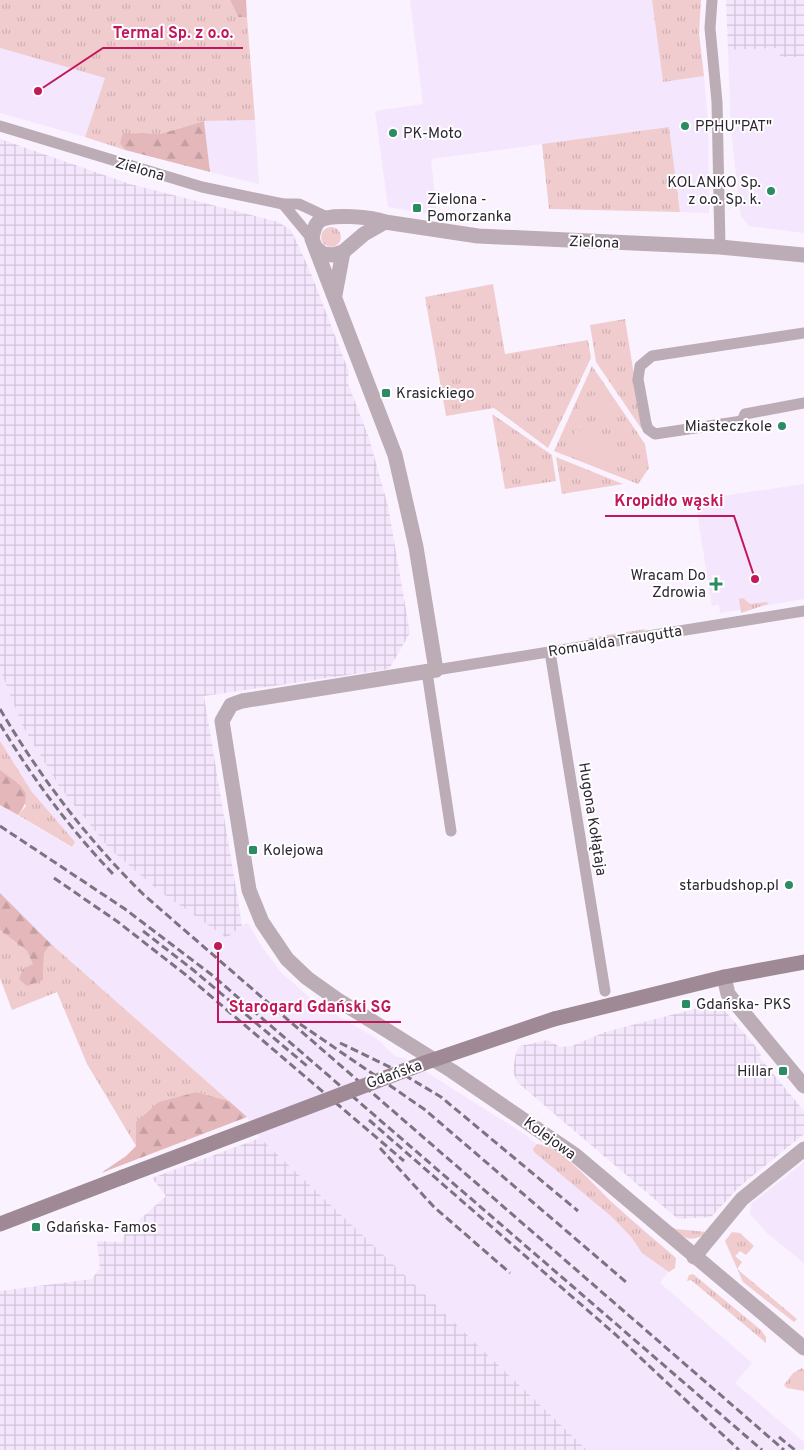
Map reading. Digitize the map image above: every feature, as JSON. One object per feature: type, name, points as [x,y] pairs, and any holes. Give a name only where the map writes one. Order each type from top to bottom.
[{"type":"main road","name":"Gdańska","points":[[0,1224],[436,1059],[554,1019],[724,977],[803,961]]},
{"type":"street","points":[[712,0],[710,28],[717,102],[720,247]]},
{"type":"street","name":"Zielona","points":[[0,126],[193,184],[283,204],[299,204],[333,218],[374,218],[385,222],[478,236],[720,247],[804,255]]},
{"type":"street","points":[[283,204],[324,254],[333,255],[345,249],[385,222]]},
{"type":"street","points":[[336,296],[345,249],[350,235],[346,225],[333,218],[319,221],[314,229],[314,243],[325,276],[336,296],[395,455],[407,501],[432,671],[451,831]]},
{"type":"street","points":[[804,333],[652,356],[640,366],[638,379],[646,423],[648,429],[655,434],[742,421],[744,414],[804,403]]},
{"type":"street","name":"Romualda Traugutta","points":[[242,701],[804,611]]},
{"type":"street","name":"Hugona Kołłątaja","points":[[550,652],[605,991]]},
{"type":"street","name":"Kolejowa","points":[[242,701],[231,705],[225,712],[222,721],[223,737],[249,890],[262,922],[274,942],[307,978],[452,1071],[575,1155],[804,1348]]},
{"type":"street","points":[[724,977],[728,994],[804,1086]]},
{"type":"street","points":[[694,1257],[742,1199],[804,1149]]},
{"type":"shaded area","points":[[410,0],[652,0],[663,82],[704,76],[708,122],[709,213],[680,212],[669,127],[431,159],[437,215],[388,207],[375,111],[423,104]]},
{"type":"shaded area","points":[[726,0],[804,0],[804,57],[780,57],[780,48],[728,50]]},
{"type":"shaded area","points":[[0,48],[105,78],[85,137],[0,113]]},
{"type":"shaded area","points":[[780,48],[781,57],[804,57],[804,233],[749,226],[741,216],[731,132],[728,50]]},
{"type":"shaded area","points":[[255,120],[259,184],[210,172],[204,121]]},
{"type":"shaded area","points":[[0,139],[130,184],[278,222],[291,230],[310,271],[349,372],[347,381],[369,438],[388,506],[410,633],[389,669],[204,696],[242,925],[227,938],[158,890],[109,848],[59,786],[22,725],[0,669]]},
{"type":"shaded area","points":[[804,484],[804,599],[720,613],[719,604],[712,606],[695,500]]},
{"type":"shaded area","points":[[0,669],[22,725],[59,786],[227,938],[242,925],[248,923],[262,947],[281,972],[312,1000],[377,1039],[396,1057],[404,1058],[526,1135],[676,1261],[660,1283],[752,1363],[735,1383],[804,1442],[804,1450],[587,1450],[260,1138],[247,1117],[51,944],[0,893],[0,805],[71,847],[32,792],[0,741]]},
{"type":"shaded area","points":[[718,1003],[756,1047],[761,1055],[759,1057],[804,1111],[804,1134],[739,1187],[711,1217],[678,1219],[517,1082],[513,1071],[516,1052],[520,1046],[548,1040],[560,1047],[572,1046],[605,1032]]},
{"type":"shaded area","points":[[260,1138],[587,1450],[0,1450],[0,1291],[92,1279],[100,1268],[97,1241],[122,1242],[125,1233],[166,1196],[152,1178]]},
{"type":"shaded area","points":[[804,1162],[804,1263],[767,1233],[750,1214],[751,1204]]},
{"type":"green space","points":[[0,0],[230,0],[238,17],[247,17],[255,120],[204,121],[160,134],[143,134],[120,142],[125,150],[85,137],[105,78],[0,48]]},
{"type":"green space","points":[[230,0],[246,0],[247,17],[238,17]]},
{"type":"green space","points":[[652,0],[701,0],[699,33],[704,76],[663,82]]},
{"type":"green space","points":[[204,121],[210,172],[125,150],[120,143],[123,133],[160,134]]},
{"type":"green space","points":[[669,127],[680,212],[549,209],[542,144]]},
{"type":"green space","points":[[331,227],[338,230],[341,237],[338,244],[331,247],[324,244],[321,237],[324,230]]},
{"type":"green space","points":[[493,284],[505,354],[588,340],[591,358],[548,448],[494,408],[446,416],[425,297]]},
{"type":"green space","points":[[625,319],[643,431],[596,362],[590,325]]},
{"type":"green space","points":[[592,366],[645,444],[649,468],[638,484],[554,451]]},
{"type":"green space","points":[[610,393],[613,412],[580,417],[578,398]]},
{"type":"green space","points":[[492,414],[552,455],[556,481],[505,489]]},
{"type":"green space","points":[[576,429],[615,445],[606,470],[566,454]]},
{"type":"green space","points":[[556,457],[623,484],[562,494]]},
{"type":"green space","points":[[743,598],[750,604],[767,602],[768,604],[741,613],[739,599]]},
{"type":"green space","points":[[646,629],[644,631],[591,640],[588,638]]},
{"type":"green space","points":[[0,741],[32,792],[75,842],[72,847],[18,815],[26,806],[0,770]]},
{"type":"green space","points":[[0,770],[19,784],[25,794],[26,800],[18,815],[0,805]]},
{"type":"green space","points":[[0,893],[51,944],[44,953],[43,980],[27,986],[19,979],[23,969],[33,964],[27,951],[0,930]]},
{"type":"green space","points":[[0,930],[27,951],[43,979],[44,953],[51,944],[229,1101],[197,1092],[136,1122],[136,1146],[87,1064],[57,992],[12,1010],[0,978]]},
{"type":"green space","points":[[197,1092],[229,1101],[247,1117],[101,1173],[126,1156],[136,1146],[136,1122],[159,1102]]},
{"type":"green space","points":[[537,1144],[547,1146],[557,1152],[578,1169],[615,1205],[676,1258],[675,1268],[669,1272],[642,1253],[632,1238],[612,1217],[534,1152],[533,1149]]},
{"type":"green space","points":[[670,1226],[676,1229],[707,1232],[691,1239],[683,1236]]},
{"type":"green space","points":[[732,1232],[740,1233],[754,1246],[746,1255],[740,1251],[735,1256],[742,1262],[737,1269],[725,1241]]},
{"type":"green space","points":[[737,1269],[797,1319],[794,1322],[743,1282]]},
{"type":"green space","points":[[693,1274],[761,1330],[766,1337],[766,1343],[691,1280],[687,1281],[689,1275]]},
{"type":"green space","points":[[802,1368],[804,1370],[804,1391],[787,1388],[784,1385],[793,1373]]},
{"type":"railway","points":[[0,709],[48,783],[103,852],[144,895],[784,1450]]},
{"type":"railway","points":[[0,724],[53,803],[82,840],[114,875]]},
{"type":"railway","points":[[0,826],[125,909],[212,975],[762,1450]]},
{"type":"railway","points":[[54,878],[118,922],[186,975],[404,1161]]},
{"type":"railway","points":[[143,931],[192,969],[307,1066]]},
{"type":"railway","points":[[300,1024],[424,1109],[626,1282]]},
{"type":"railway","points":[[340,1043],[396,1070],[441,1097],[578,1211]]},
{"type":"railway","points":[[369,1120],[616,1335],[739,1450]]},
{"type":"railway","points":[[380,1148],[434,1207],[510,1273]]},
{"type":"railway","points":[[779,1437],[795,1450]]},
{"type":"place","name":"Termal Sp. z o.o.","points":[[38,91]]},
{"type":"place","name":"PPHU\"PAT\"","points":[[685,126]]},
{"type":"place","name":"PK-Moto","points":[[393,133]]},
{"type":"place","name":"KOLANKO Sp. z o.o. Sp. k.","points":[[771,191]]},
{"type":"place","name":"Zielona - Pomorzanka","points":[[417,208]]},
{"type":"place","name":"Krasickiego","points":[[386,393]]},
{"type":"place","name":"Miasteczkole","points":[[782,426]]},
{"type":"place","name":"Kropidło wąski","points":[[755,579]]},
{"type":"place","name":"Wracam Do Zdrowia","points":[[716,584]]},
{"type":"place","name":"Kolejowa","points":[[253,850]]},
{"type":"place","name":"starbudshop.pl","points":[[789,885]]},
{"type":"place","name":"Starogard Gdański SG","points":[[218,946]]},
{"type":"place","name":"Gdańska- PKS","points":[[686,1004]]},
{"type":"place","name":"Hillar","points":[[783,1071]]},
{"type":"place","name":"Gdańska- Famos","points":[[36,1227]]}]
